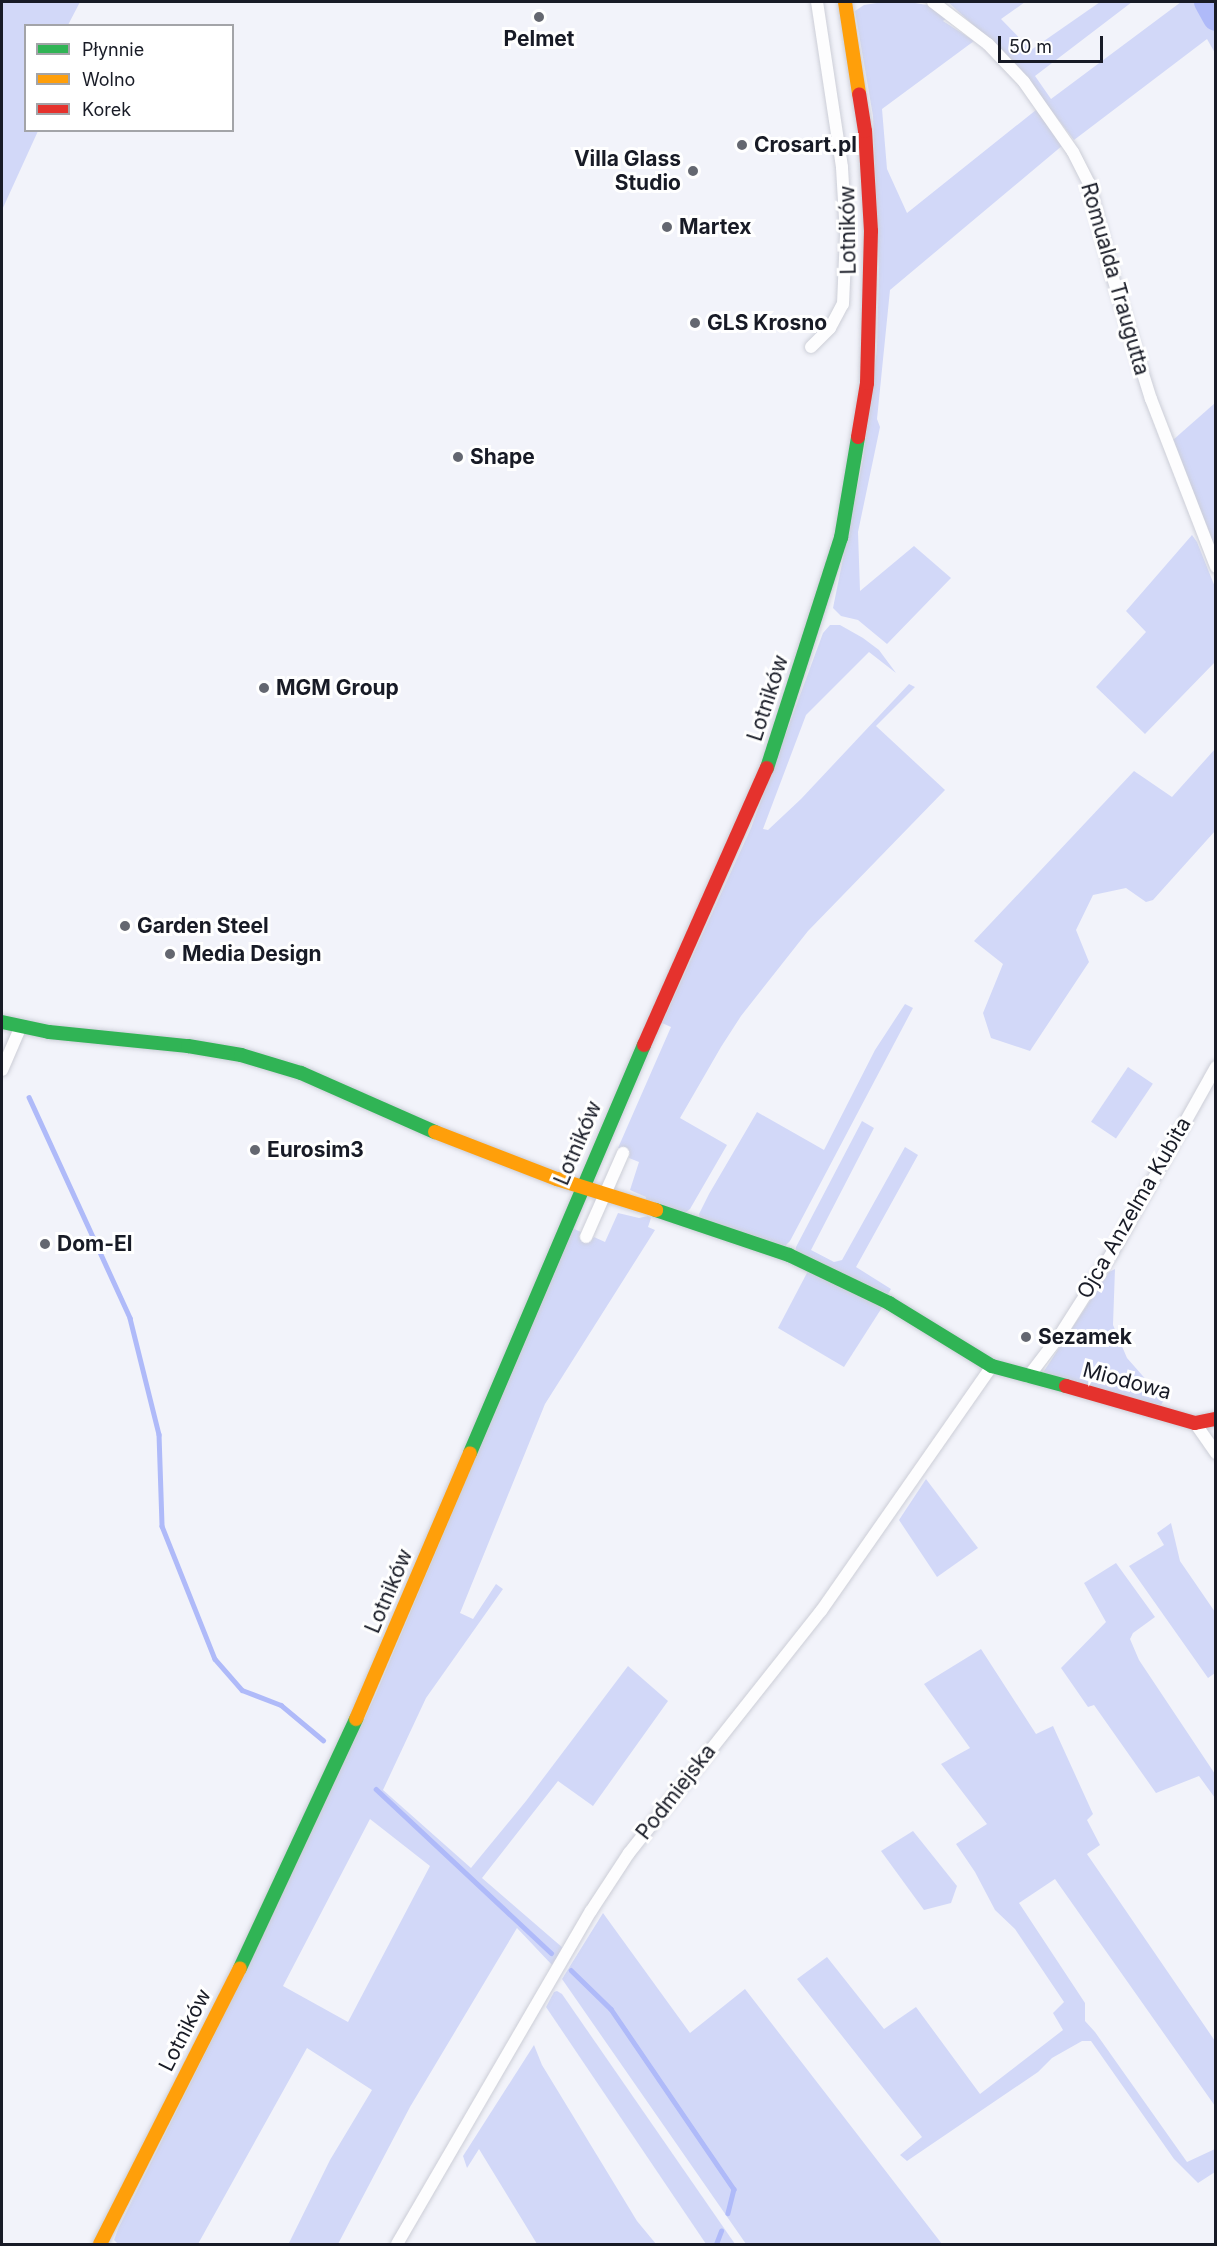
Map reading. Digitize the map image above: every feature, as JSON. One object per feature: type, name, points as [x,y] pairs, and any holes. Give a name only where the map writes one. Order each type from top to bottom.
[{"type":"street","points":[[811,347],[830,328],[843,304],[846,235],[842,166],[817,2]]},
{"type":"street","name":"Lotników","points":[[100,2244],[242,1963],[374,1680],[582,1187],[765,775],[842,538],[867,383],[871,231],[865,131],[846,2]]},
{"type":"street","name":"Romualda Traugutta","points":[[933,2],[988,44],[1024,82],[1073,152],[1089,183],[1113,279],[1151,399],[1215,567]]},
{"type":"street","name":"Miodowa","points":[[2,1022],[49,1032],[241,1055],[301,1073],[424,1129],[582,1187],[692,1221],[789,1255],[889,1303],[992,1366],[1164,1412],[1195,1423]]},
{"type":"street","points":[[2,1070],[21,1026]]},
{"type":"street","name":"Ojca Anzelma Kubita","points":[[1028,1377],[1060,1335],[1112,1253],[1215,1066]]},
{"type":"street","points":[[586,1237],[606,1195],[622,1153]]},
{"type":"street","name":"Podmiejska","points":[[398,2244],[591,1911],[629,1853],[821,1611],[992,1366]]},
{"type":"street","points":[[1215,1419],[1195,1423],[1215,1454]]},
{"type":"shaded area","points":[[2,2],[80,2],[69,24],[24,24],[24,132],[38,132],[2,210]]},
{"type":"shaded area","points":[[883,2],[927,5],[947,18],[943,21],[974,41],[882,109],[887,169],[907,213],[1036,110],[1063,145],[890,290],[877,419],[880,427],[858,532],[860,591],[914,546],[951,578],[887,644],[858,620],[841,616],[833,608],[863,459],[877,349],[879,266],[873,116],[855,11],[864,5]]},
{"type":"shaded area","points":[[948,2],[1025,2],[1001,19],[1031,50],[1100,2],[1132,2],[1035,76],[1051,99],[1181,2],[1215,2],[1215,53],[1207,39],[1074,140],[1015,63]]},
{"type":"shaded area","points":[[1215,403],[1215,557],[1173,440]]},
{"type":"shaded area","points":[[1192,535],[1215,587],[1215,662],[1145,734],[1096,687],[1146,632],[1126,611]]},
{"type":"shaded area","points":[[830,625],[840,625],[863,638],[879,650],[896,673],[869,652],[806,715],[763,829],[768,830],[801,799],[909,684],[915,687],[876,726],[945,790],[808,931],[741,1016],[721,1047],[680,1118],[727,1145],[690,1209],[685,1213],[646,1200],[646,1197],[630,1190],[639,1162],[629,1158],[630,1153],[618,1148],[671,1027],[662,1023],[751,828],[823,633]]},
{"type":"shaded area","points":[[1215,749],[1215,831],[1153,900],[1146,902],[1126,888],[1093,895],[1076,930],[1089,962],[1030,1051],[991,1038],[983,1013],[1003,964],[974,941],[1134,771],[1172,797]]},
{"type":"shaded area","points":[[905,1004],[913,1008],[790,1241],[785,1246],[700,1218],[699,1214],[709,1194],[757,1112],[824,1150],[875,1050]]},
{"type":"shaded area","points":[[1128,1067],[1153,1084],[1116,1138],[1091,1122]]},
{"type":"shaded area","points":[[862,1121],[874,1128],[811,1250],[834,1262],[842,1260],[905,1147],[918,1155],[856,1267],[891,1289],[888,1294],[796,1252],[796,1247]]},
{"type":"shaded area","points":[[618,1213],[651,1218],[648,1227],[655,1230],[545,1404],[460,1613],[473,1619],[496,1584],[503,1589],[426,1698],[383,1790],[471,1868],[526,1801],[628,1666],[668,1701],[593,1806],[558,1781],[482,1878],[563,1948],[552,1965],[517,1928],[410,2107],[338,2244],[289,2243],[330,2160],[372,2090],[307,2048],[198,2244],[118,2244],[114,2240],[118,2229],[246,1971],[376,1694],[572,1228],[581,1232],[579,1237],[591,1241],[594,1237],[605,1242]],"holes":[[[370,1819],[430,1866],[348,2022],[283,1986]]]},
{"type":"shaded area","points":[[1115,1269],[1113,1325],[1127,1358],[1164,1400],[1161,1405],[1044,1377],[1044,1371],[1109,1272]]},
{"type":"shaded area","points":[[808,1271],[883,1306],[844,1367],[778,1328]]},
{"type":"shaded area","points":[[926,1479],[978,1548],[937,1577],[899,1520]]},
{"type":"shaded area","points":[[1171,1523],[1180,1561],[1215,1612],[1215,1673],[1208,1678],[1129,1566],[1164,1545],[1157,1533]]},
{"type":"shaded area","points":[[1116,1563],[1155,1617],[1133,1633],[1130,1639],[1139,1660],[1215,1774],[1215,1798],[1199,1776],[1156,1793],[1094,1705],[1088,1707],[1061,1668],[1106,1622],[1084,1583]]},
{"type":"shaded area","points":[[981,1649],[1036,1734],[1053,1726],[1093,1814],[1087,1820],[1100,1845],[1087,1854],[1215,2041],[1215,2106],[1055,1879],[1019,1903],[1085,2003],[1085,2021],[1187,2162],[1215,2149],[1215,2172],[1198,2183],[1174,2159],[1091,2041],[1082,2041],[1052,2058],[1038,2072],[907,2161],[900,2155],[922,2137],[797,1979],[827,1957],[884,2029],[916,2007],[980,2094],[1063,2030],[1053,2013],[1064,2002],[1015,1929],[995,1910],[975,1872],[956,1844],[987,1824],[941,1764],[970,1748],[924,1684]]},
{"type":"shaded area","points":[[913,1831],[957,1886],[951,1903],[924,1910],[881,1851]]},
{"type":"shaded area","points":[[603,1913],[690,2033],[745,1989],[942,2244],[746,2244],[562,1979]]},
{"type":"shaded area","points":[[554,1992],[562,1994],[735,2244],[706,2244],[546,2007]]},
{"type":"shaded area","points":[[534,2045],[542,2065],[637,2221],[656,2244],[537,2244],[479,2149],[467,2168],[463,2156]]},
{"type":"waterway","points":[[1207,2],[1216,18]]},
{"type":"waterway","points":[[29,1097],[130,1318],[159,1434],[162,1526],[215,1659],[242,1690],[281,1705],[323,1740]]},
{"type":"waterway","points":[[376,1789],[551,1953]]},
{"type":"waterway","points":[[571,1970],[611,2009],[734,2189],[728,2213]]},
{"type":"waterway","points":[[716,2244],[721,2231]]},
{"type":"traffic: fast","points":[[767,768],[841,538],[858,437]]},
{"type":"traffic: fast","points":[[2,1022],[49,1032],[188,1046],[241,1055],[301,1073],[435,1132]]},
{"type":"traffic: fast","points":[[470,1453],[644,1045]]},
{"type":"traffic: fast","points":[[656,1210],[789,1255],[889,1303],[992,1366],[1066,1386]]},
{"type":"traffic: fast","points":[[240,1968],[356,1719]]},
{"type":"traffic: slow","points":[[845,2],[859,94]]},
{"type":"traffic: slow","points":[[435,1132],[557,1179],[656,1210]]},
{"type":"traffic: slow","points":[[356,1719],[470,1453]]},
{"type":"traffic: slow","points":[[100,2244],[240,1968]]},
{"type":"traffic: jam","points":[[858,437],[867,383],[871,231],[865,131],[859,94]]},
{"type":"traffic: jam","points":[[644,1045],[767,768]]},
{"type":"traffic: jam","points":[[1066,1386],[1195,1423],[1216,1419]]},
{"type":"place","name":"Pelmet","points":[[539,17]]},
{"type":"place","name":"Crosart.pl","points":[[742,145]]},
{"type":"place","name":"Villa Glass Studio","points":[[693,171]]},
{"type":"place","name":"Martex","points":[[667,227]]},
{"type":"place","name":"GLS Krosno","points":[[695,323]]},
{"type":"place","name":"Shape","points":[[458,457]]},
{"type":"place","name":"MGM Group","points":[[264,688]]},
{"type":"place","name":"Garden Steel","points":[[125,926]]},
{"type":"place","name":"Media Design","points":[[170,954]]},
{"type":"place","name":"Eurosim3","points":[[255,1150]]},
{"type":"place","name":"Dom-El","points":[[45,1244]]},
{"type":"place","name":"Sezamek","points":[[1026,1337]]}]
